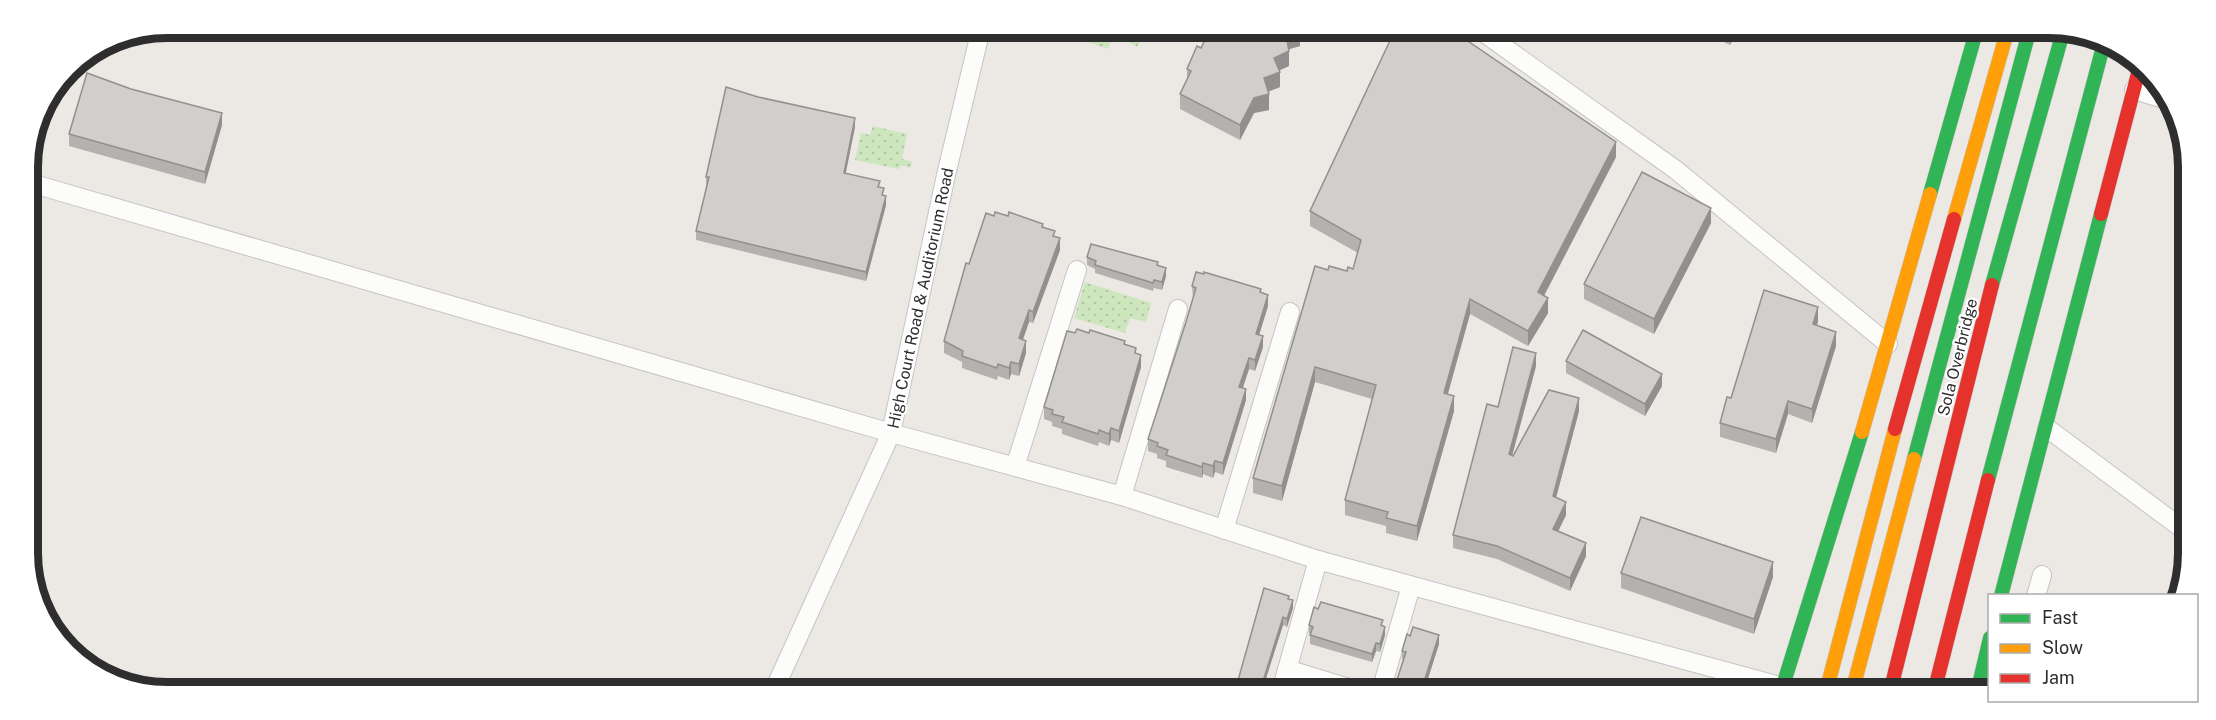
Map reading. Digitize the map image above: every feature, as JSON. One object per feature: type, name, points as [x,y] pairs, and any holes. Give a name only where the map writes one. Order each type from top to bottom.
[{"type":"main road","points":[[1784,682],[1888,344],[1974,38]]},
{"type":"main road","points":[[1829,682],[1899,414],[2005,38]]},
{"type":"main road","points":[[1855,682],[2027,38]]},
{"type":"main road","name":"Sola Overbridge","points":[[1893,682],[2003,241],[2061,39]]},
{"type":"main road","points":[[1937,682],[2102,49]]},
{"type":"main road","points":[[2001,594],[2026,495],[2047,428],[2138,73]]},
{"type":"main road","points":[[1979,682],[1988,642]]},
{"type":"street","name":"High Court Road & Auditorium Road","points":[[778,682],[891,433],[946,175],[979,38]]},
{"type":"street","points":[[1491,38],[1676,170],[1888,344]]},
{"type":"street","points":[[2134,90],[2158,97]]},
{"type":"street","points":[[38,185],[891,433],[1122,496],[1317,560],[1757,682]]},
{"type":"street","points":[[1015,467],[1077,270]]},
{"type":"street","points":[[1122,496],[1178,309]]},
{"type":"street","points":[[1224,530],[1290,312]]},
{"type":"street","points":[[2047,428],[2178,526]]},
{"type":"street","points":[[2013,594],[2026,542],[2026,495]]},
{"type":"street","points":[[1283,682],[1317,560]]},
{"type":"street","points":[[2037,594],[2042,575]]},
{"type":"street","points":[[1384,682],[1411,586]]},
{"type":"street","points":[[1287,669],[1330,682]]},
{"type":"green space","points":[[1077,38],[1112,38],[1108,49]]},
{"type":"green space","points":[[1121,38],[1142,38],[1137,47]]},
{"type":"green space","points":[[873,126],[907,134],[902,159],[912,162],[910,168],[901,165],[899,169],[855,160],[861,133],[870,135]]},
{"type":"green space","points":[[1085,282],[1151,303],[1146,322],[1130,318],[1125,333],[1074,318]]},
{"type":"building","points":[[1206,38],[1287,38],[1289,51],[1274,58],[1280,72],[1264,78],[1269,94],[1254,98],[1240,125],[1180,94],[1191,71],[1187,69],[1197,46],[1201,48]]},
{"type":"building","points":[[1391,38],[1463,38],[1616,142],[1538,292],[1548,298],[1528,331],[1470,299],[1444,393],[1454,396],[1417,526],[1386,518],[1388,512],[1345,500],[1376,385],[1315,367],[1282,486],[1253,478],[1315,266],[1328,270],[1329,266],[1347,271],[1348,267],[1353,269],[1361,240],[1310,211]]},
{"type":"building","points":[[87,73],[131,89],[222,113],[205,172],[69,134]]},
{"type":"building","points":[[726,87],[758,97],[855,118],[844,173],[880,181],[878,187],[884,188],[882,195],[886,196],[866,272],[696,231]]},
{"type":"building","points":[[1642,172],[1711,208],[1654,319],[1584,284]]},
{"type":"building","points":[[995,212],[1008,216],[1009,212],[1043,224],[1042,227],[1055,231],[1053,236],[1060,238],[1033,312],[1029,310],[1019,338],[1026,341],[1019,364],[1011,362],[1009,368],[998,364],[997,368],[962,356],[963,351],[944,341],[966,263],[969,264],[986,213],[994,216]]},
{"type":"building","points":[[1091,244],[1158,262],[1157,265],[1166,268],[1162,282],[1154,280],[1153,283],[1095,265],[1096,261],[1087,257]]},
{"type":"building","points":[[1196,272],[1204,274],[1204,272],[1261,289],[1260,292],[1268,295],[1256,334],[1263,336],[1255,360],[1249,358],[1239,387],[1246,389],[1223,463],[1215,461],[1213,466],[1203,463],[1202,467],[1166,455],[1168,450],[1148,439],[1196,288],[1192,286]]},
{"type":"building","points":[[1764,290],[1818,307],[1813,324],[1836,332],[1812,409],[1788,401],[1776,439],[1720,423],[1727,397],[1731,398]]},
{"type":"building","points":[[1077,329],[1089,333],[1090,330],[1125,341],[1124,344],[1136,348],[1135,353],[1141,355],[1119,431],[1111,428],[1109,434],[1099,430],[1098,434],[1062,422],[1064,417],[1052,414],[1053,410],[1044,407],[1067,331],[1075,333]]},
{"type":"building","points":[[1583,330],[1662,374],[1645,404],[1566,361]]},
{"type":"building","points":[[1513,347],[1536,353],[1509,454],[1513,456],[1549,390],[1579,398],[1553,496],[1566,502],[1553,529],[1586,543],[1570,578],[1497,546],[1453,535],[1487,404],[1498,407]]},
{"type":"building","points":[[1641,517],[1773,562],[1754,619],[1621,573]]},
{"type":"building","points":[[1264,588],[1289,596],[1288,599],[1293,600],[1287,619],[1283,617],[1263,682],[1238,682]]},
{"type":"building","points":[[1321,602],[1383,620],[1381,625],[1385,627],[1380,644],[1376,643],[1372,654],[1310,635],[1313,627],[1309,625],[1314,607],[1318,609]]},
{"type":"building","points":[[1413,627],[1439,635],[1424,682],[1396,682],[1406,652],[1402,651],[1407,634],[1410,636]]},
{"type":"traffic: fast","points":[[1930,194],[1974,38]]},
{"type":"traffic: fast","points":[[1914,459],[2027,38]]},
{"type":"traffic: fast","points":[[1992,285],[2061,39]]},
{"type":"traffic: fast","points":[[1988,480],[2102,49]]},
{"type":"traffic: fast","points":[[2002,594],[2101,214]]},
{"type":"traffic: fast","points":[[1784,682],[1862,432]]},
{"type":"traffic: fast","points":[[1980,682],[1988,646]]},
{"type":"traffic: slow","points":[[1954,219],[2005,38]]},
{"type":"traffic: slow","points":[[1862,432],[1930,194]]},
{"type":"traffic: slow","points":[[1829,682],[1895,429]]},
{"type":"traffic: slow","points":[[1855,682],[1914,459]]},
{"type":"traffic: jam","points":[[2101,214],[2138,73]]},
{"type":"traffic: jam","points":[[1895,429],[1954,219]]},
{"type":"traffic: jam","points":[[1893,682],[1992,285]]},
{"type":"traffic: jam","points":[[1937,682],[1988,480]]}]
